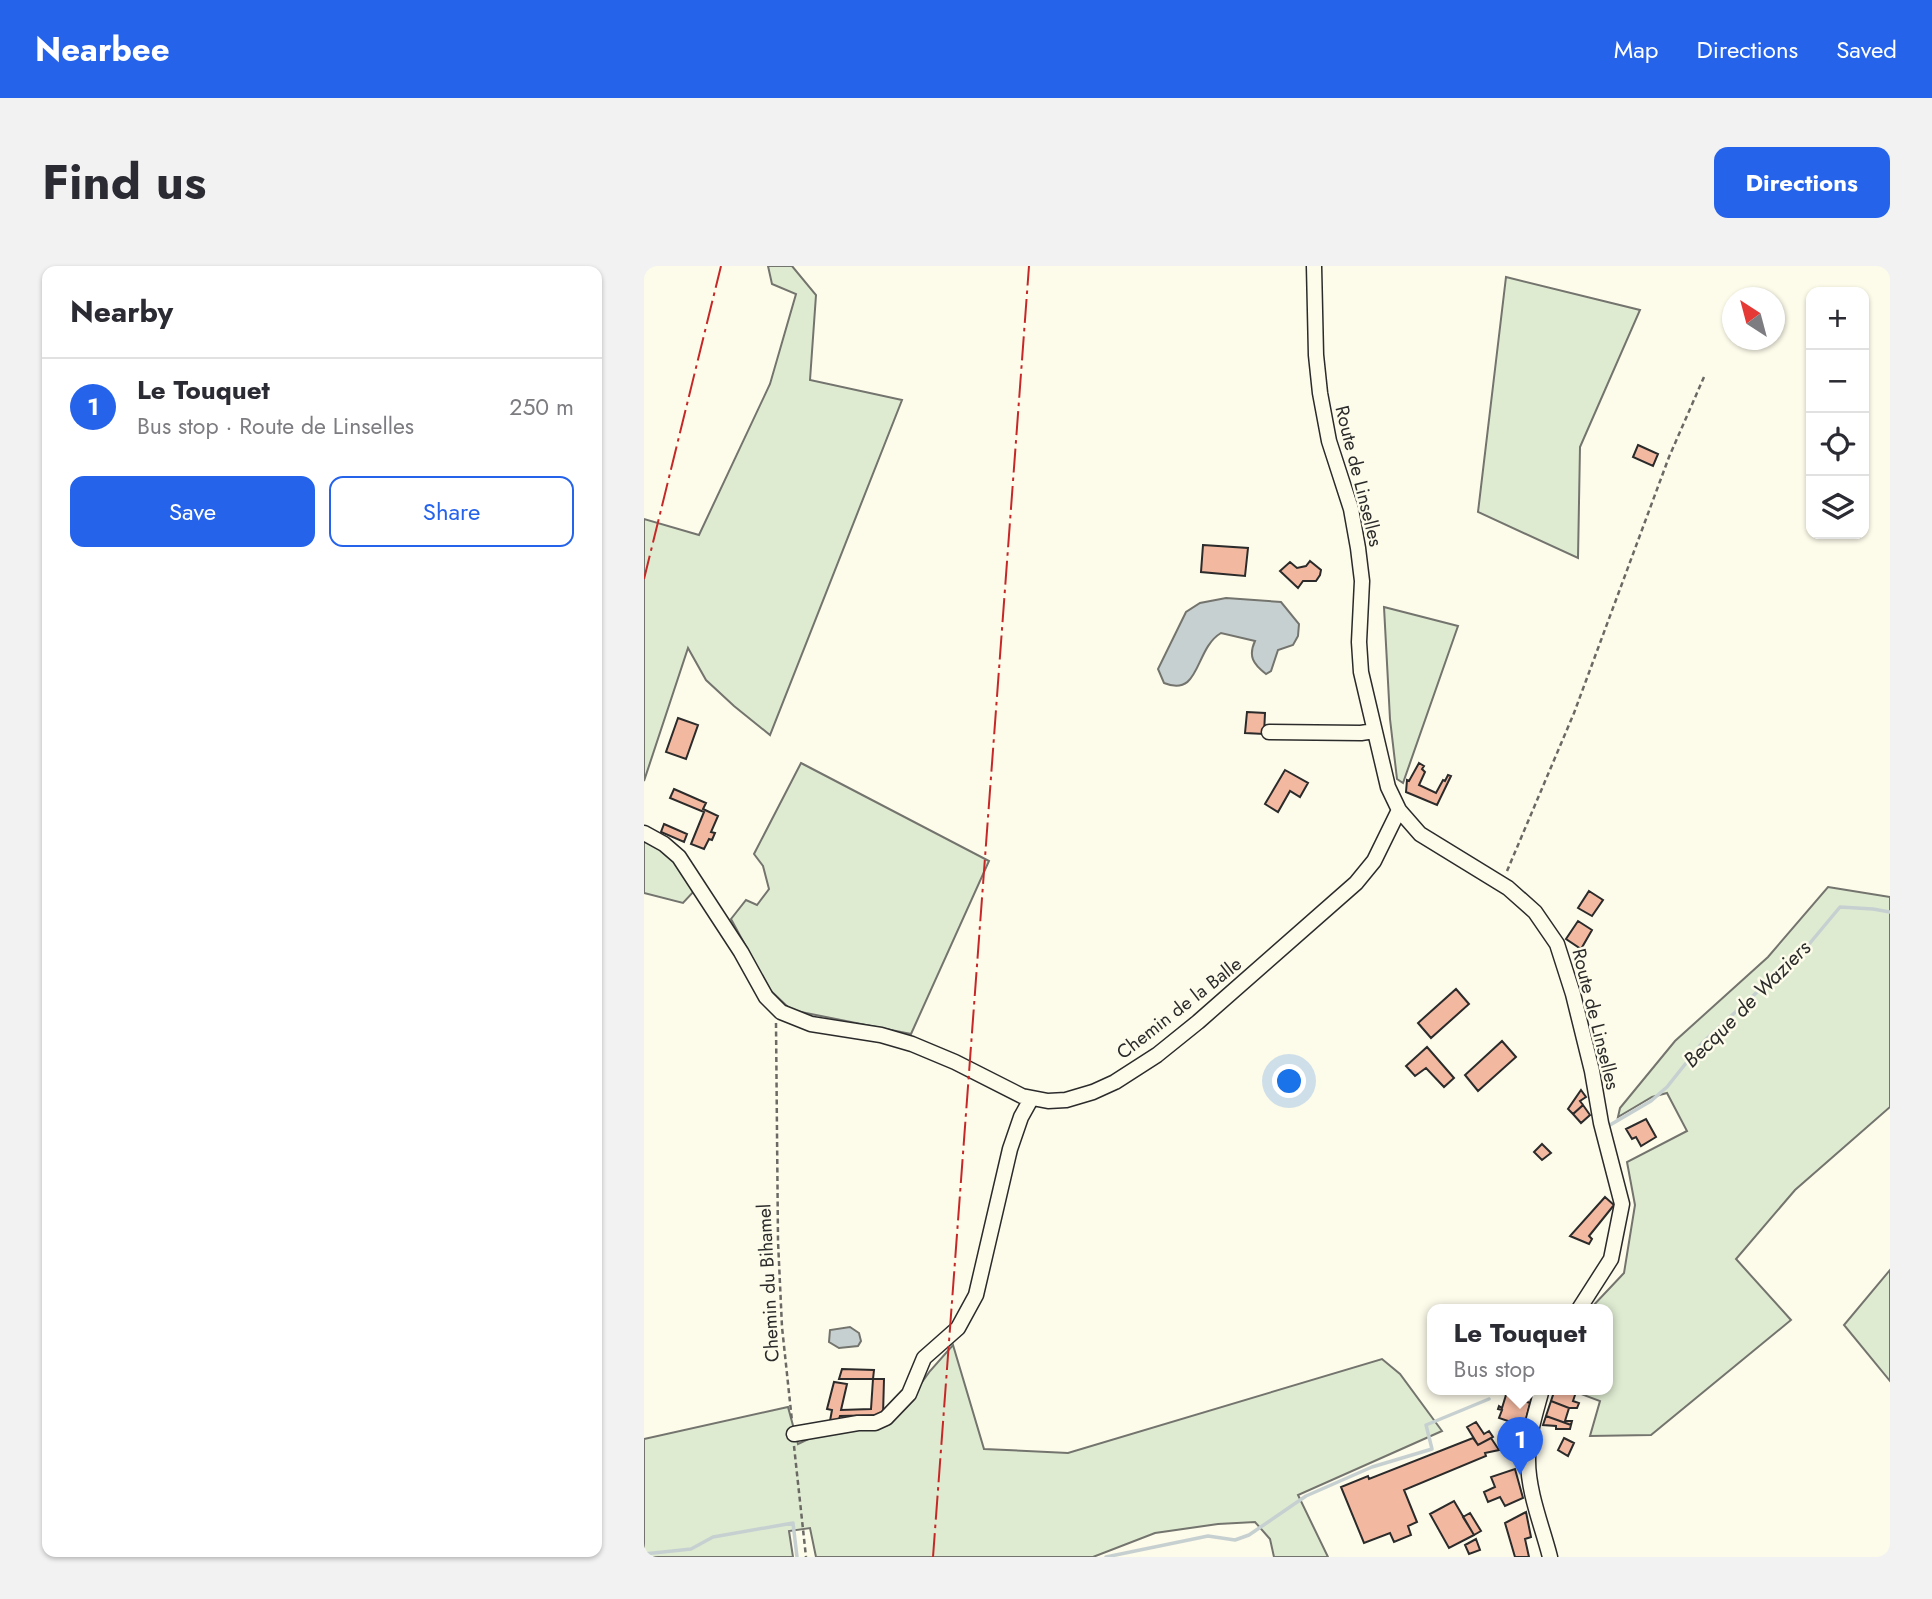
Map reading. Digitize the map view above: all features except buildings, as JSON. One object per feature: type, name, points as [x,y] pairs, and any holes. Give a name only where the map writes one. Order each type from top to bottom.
[{"type":"street","name":"Route de Linselles","points":[[1314,266],[1317,376],[1325,425],[1351,509],[1359,548],[1362,592],[1360,658],[1388,787],[1399,810],[1411,825],[1430,841],[1502,884],[1535,912],[1549,930],[1561,954],[1583,1033],[1601,1123],[1621,1196],[1621,1213],[1611,1259],[1582,1304]]},
{"type":"street","points":[[1269,732],[1374,731]]},
{"type":"street","name":"Chemin de la Balle","points":[[644,833],[679,857],[726,927],[766,997],[786,1015],[800,1021],[881,1035],[912,1044],[1031,1099],[1057,1101],[1093,1092],[1126,1075],[1166,1048],[1356,883],[1374,861],[1399,810]]},
{"type":"street","points":[[794,1434],[858,1423],[875,1423],[886,1418],[909,1394],[924,1358],[958,1328],[976,1295],[1010,1149],[1021,1117],[1031,1099]]},
{"type":"street","points":[[1540,1395],[1531,1430],[1528,1461],[1531,1484],[1550,1557]]},
{"type":"path","points":[[1502,884],[1574,712],[1669,457],[1704,377]]},
{"type":"path","name":"Chemin du Bihamel","points":[[775,1007],[778,1253],[782,1327],[806,1557]]},
{"type":"green space","points":[[768,266],[792,266],[816,295],[810,380],[902,400],[770,735],[706,680],[688,648],[644,781],[644,519],[699,535],[770,384],[796,294],[772,284]]},
{"type":"green space","points":[[1506,277],[1640,310],[1580,447],[1578,558],[1478,512]]},
{"type":"green space","points":[[1384,607],[1458,626],[1403,783],[1397,779],[1390,719]]},
{"type":"green space","points":[[801,763],[989,861],[911,1034],[791,1010],[769,989],[731,919],[746,900],[757,905],[769,889],[763,866],[754,854]]},
{"type":"green space","points":[[644,838],[678,861],[696,889],[683,903],[644,893]]},
{"type":"green space","points":[[1828,887],[1890,897],[1890,1107],[1795,1190],[1736,1259],[1791,1320],[1651,1435],[1590,1436],[1600,1401],[1584,1395],[1613,1395],[1613,1304],[1595,1304],[1624,1273],[1635,1205],[1627,1162],[1687,1131],[1667,1093],[1652,1097],[1618,1117],[1620,1108],[1675,1041],[1768,957]]},
{"type":"green space","points":[[1890,1270],[1890,1381],[1844,1325]]},
{"type":"green space","points":[[953,1345],[984,1449],[1068,1453],[1382,1359],[1400,1374],[1442,1431],[1298,1495],[1328,1557],[1274,1557],[1270,1539],[1255,1522],[1155,1533],[1093,1557],[816,1557],[810,1528],[789,1531],[793,1557],[644,1557],[644,1439],[788,1407],[798,1444],[823,1432],[876,1426],[907,1403]]},
{"type":"shaded area","points":[[1226,598],[1281,602],[1299,624],[1298,636],[1293,645],[1278,650],[1271,671],[1266,674],[1253,659],[1255,641],[1221,633],[1212,640],[1185,684],[1176,686],[1164,683],[1158,669],[1186,612],[1200,603]]},
{"type":"shaded area","points":[[850,1327],[859,1333],[861,1341],[858,1346],[839,1348],[829,1342],[830,1330]]},
{"type":"waterway","name":"Becque de Waziers","points":[[1610,1125],[1651,1101],[1667,1087],[1702,1043],[1810,943],[1840,907],[1890,912]]},
{"type":"waterway","name":"Becque de Waziers","points":[[1106,1557],[1208,1536],[1235,1540],[1249,1535],[1306,1496],[1372,1467],[1432,1449],[1426,1425],[1489,1399]]},
{"type":"waterway","name":"Becque de Waziers","points":[[644,1554],[691,1549],[713,1537],[793,1523],[797,1557]]},
{"type":"power","points":[[644,579],[721,266]]},
{"type":"power","points":[[933,1557],[1029,266]]},
{"type":"place","name":"Le Touquet","points":[[1520,1475]]}]
